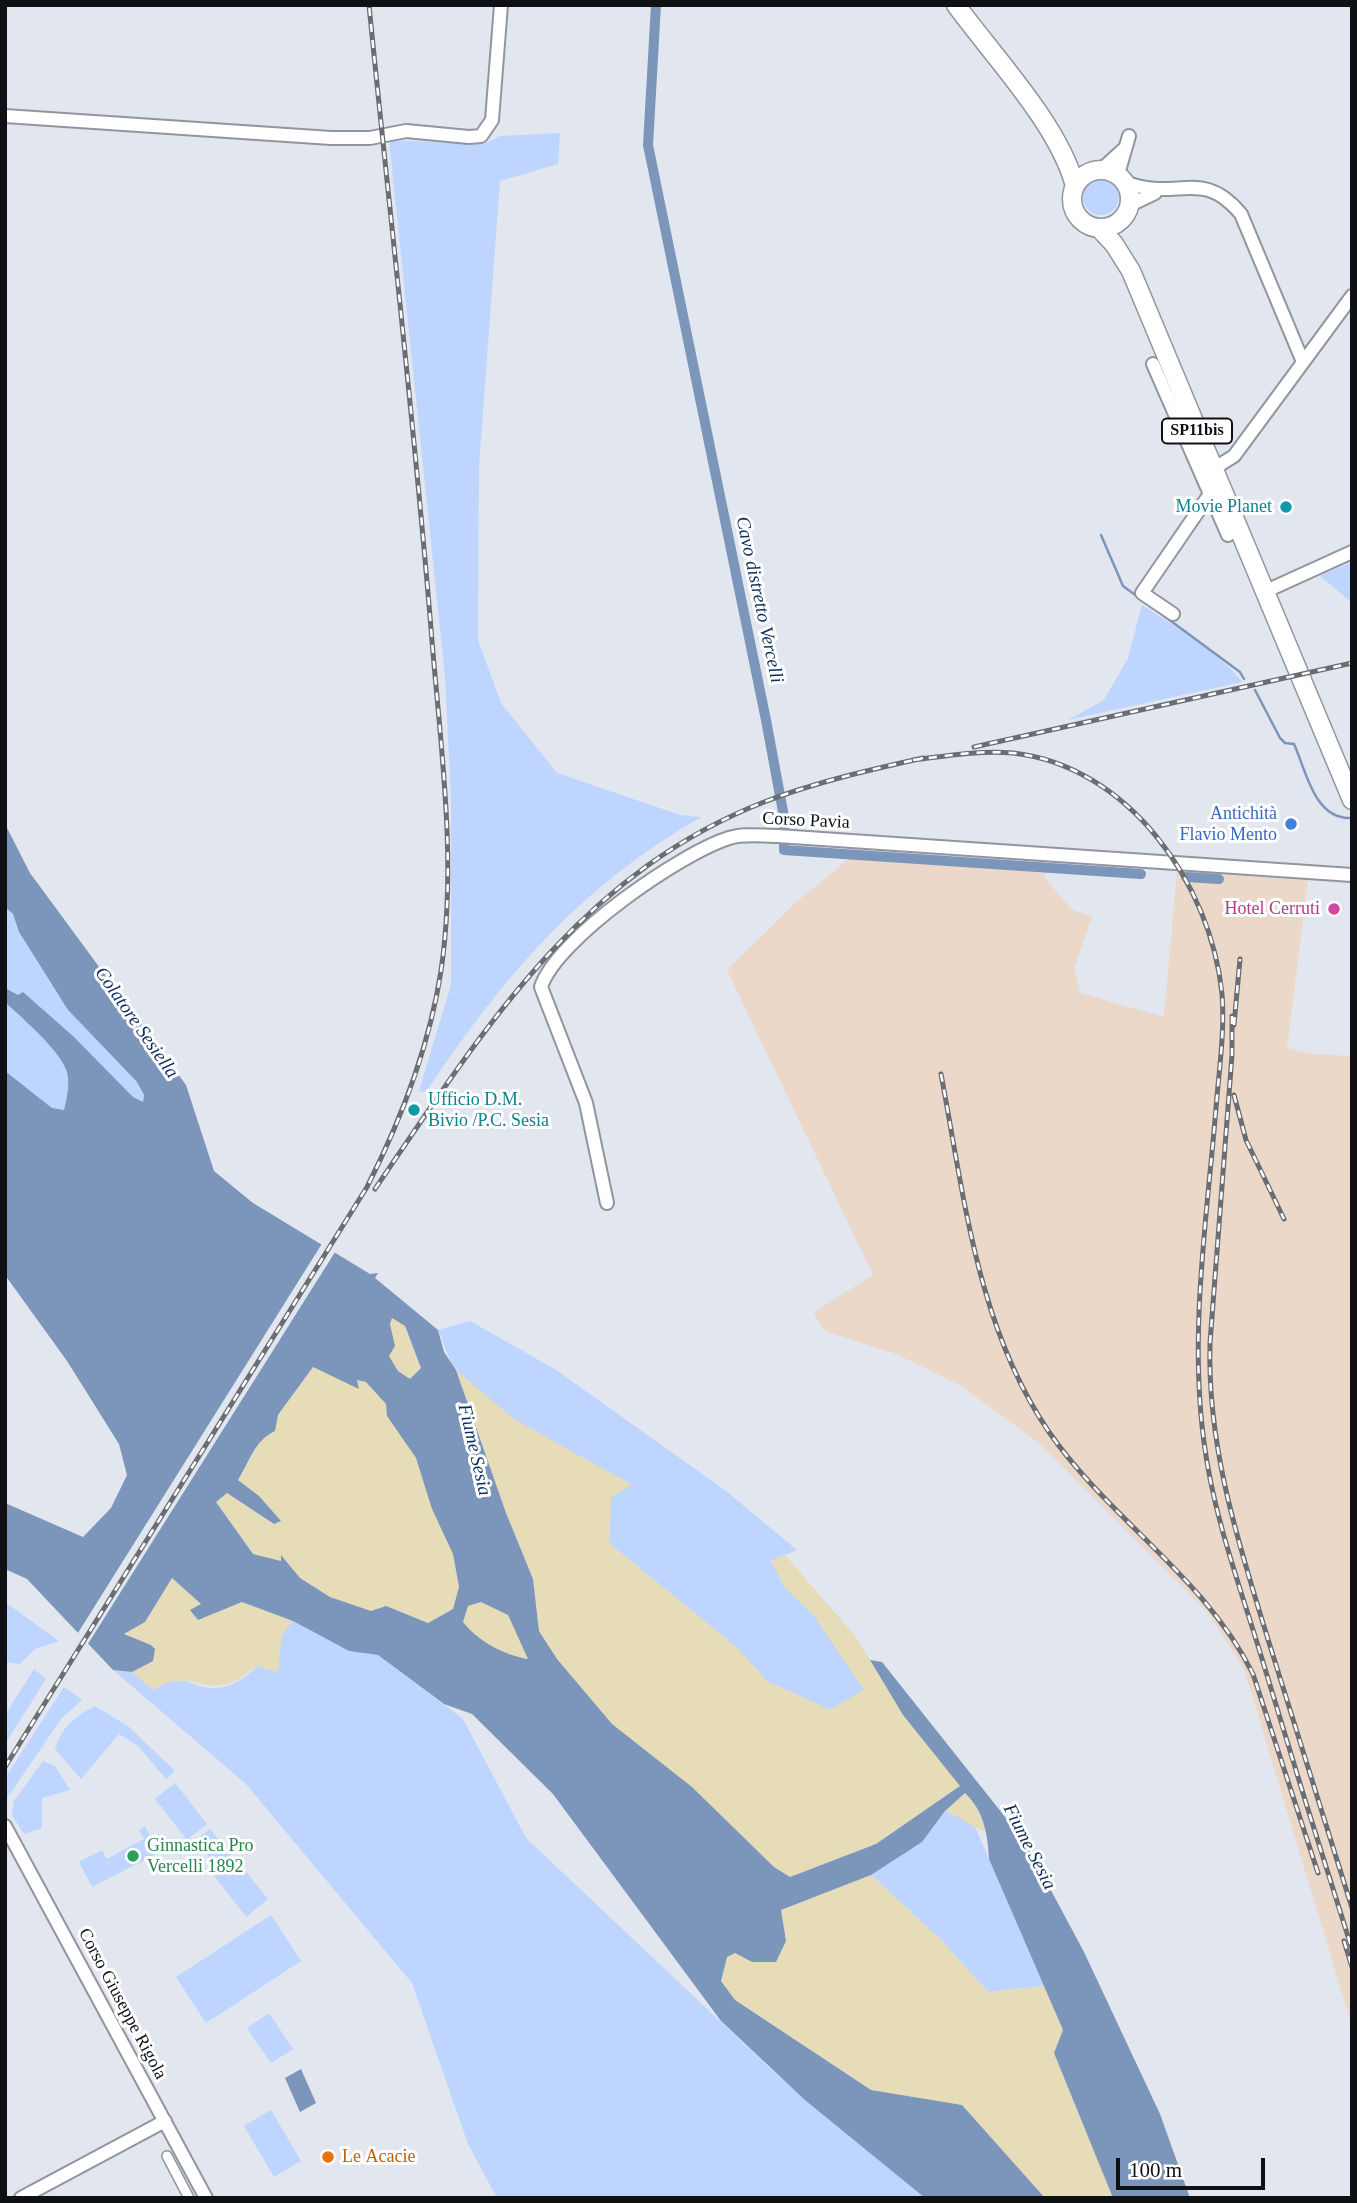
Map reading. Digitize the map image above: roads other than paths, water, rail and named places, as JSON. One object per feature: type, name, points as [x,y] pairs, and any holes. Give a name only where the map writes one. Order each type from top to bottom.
[{"type":"main road","name":"SP11bis","points":[[956,5],[1055,139],[1075,186],[1072,205],[1076,215],[1082,222],[1100,229],[1114,244],[1130,271],[1213,481],[1264,592],[1352,800]]},
{"type":"main road","name":"SP11bis","points":[[1055,139],[1110,174]]},
{"type":"main road","points":[[1075,186],[1086,174],[1110,174],[1130,205],[1121,222],[1100,229]]},
{"type":"main road","name":"SP11bis","points":[[1121,222],[1130,271]]},
{"type":"street","points":[[5,116],[331,138],[370,138],[406,131],[481,136],[492,120],[501,5]]},
{"type":"street","points":[[1126,142],[1110,174],[1158,191],[1212,189],[1235,206],[1241,214],[1303,362]]},
{"type":"street","points":[[1130,205],[1158,191]]},
{"type":"street","points":[[1173,614],[1142,593],[1213,481],[1352,296]]},
{"type":"street","points":[[1153,364],[1213,481],[1228,535]]},
{"type":"street","points":[[1264,592],[1352,552]]},
{"type":"street","name":"Corso Pavia","points":[[607,1203],[586,1103],[545,1004],[541,988],[544,978],[566,948],[586,929],[674,867],[732,837],[783,836],[1352,875]]},
{"type":"street","name":"Corso Giuseppe Rigola","points":[[6,1827],[206,2198]]},
{"type":"street","points":[[21,2198],[166,2121]]},
{"type":"street","points":[[167,2156],[189,2198]]},
{"type":"water","points":[[5,824],[30,873],[186,1085],[214,1171],[253,1203],[370,1274],[378,1273],[375,1278],[438,1330],[444,1352],[456,1370],[506,1513],[533,1579],[539,1631],[557,1659],[612,1724],[692,1787],[774,1867],[790,1877],[876,1844],[960,1786],[903,1715],[870,1660],[882,1662],[1025,1842],[1084,1952],[1160,2114],[1190,2198],[1113,2198],[1054,2053],[1063,2030],[989,1859],[981,1815],[965,1793],[945,1811],[922,1842],[871,1875],[781,1910],[786,1941],[776,1962],[752,1962],[735,1953],[727,1957],[721,1981],[735,2000],[871,2090],[962,2105],[1045,2198],[925,2198],[805,2100],[721,2021],[553,1794],[472,1714],[444,1704],[378,1655],[349,1651],[293,1621],[242,1602],[198,1620],[190,1610],[201,1604],[172,1578],[145,1622],[124,1634],[151,1645],[155,1649],[153,1661],[132,1672],[113,1670],[27,1579],[5,1569],[5,1503],[83,1537],[111,1508],[127,1475],[119,1444],[67,1361],[5,1275],[5,1071],[52,1108],[64,1110],[68,1082],[67,1072],[57,1054],[5,1002],[5,988],[18,995],[23,992],[74,1037],[133,1097],[143,1102],[144,1095],[137,1082],[68,1010],[19,932],[13,914],[5,907]],"holes":[[[392,1318],[405,1326],[421,1368],[410,1379],[398,1371],[389,1356],[395,1346],[390,1324]],[[313,1367],[359,1389],[357,1380],[366,1382],[386,1404],[387,1416],[416,1458],[432,1509],[453,1554],[459,1587],[453,1609],[428,1623],[386,1606],[371,1611],[330,1597],[300,1578],[281,1555],[281,1561],[253,1554],[216,1502],[227,1493],[274,1524],[281,1521],[259,1496],[238,1480],[257,1446],[275,1431],[278,1415]],[[481,1602],[508,1615],[528,1659],[501,1651],[476,1635],[463,1622],[468,1606]]]},
{"type":"water","points":[[301,2069],[316,2103],[300,2112],[285,2078]]},
{"type":"waterway","name":"Cavo distretto Vercelli","points":[[656,5],[648,145],[766,720],[784,817],[784,850],[1141,874]]},
{"type":"waterway","points":[[1101,535],[1123,586],[1138,597]]},
{"type":"waterway","points":[[1160,613],[1240,672],[1244,679]]},
{"type":"waterway","points":[[1255,690],[1280,738],[1285,743],[1294,744],[1320,802],[1328,811],[1350,818]]},
{"type":"waterway","name":"Cavo distretto Vercelli","points":[[1186,877],[1219,879]]},
{"type":"railway","points":[[5,1767],[367,1187],[413,1082],[436,1000],[446,930],[446,806],[418,482],[369,5]]},
{"type":"railway","points":[[974,747],[1352,663]]},
{"type":"railway","points":[[913,760],[975,753],[1013,753],[1055,763],[1093,781],[1127,806],[1157,837],[1182,873],[1201,912],[1215,953],[1223,1008],[1199,1317],[1198,1359],[1204,1442],[1213,1495],[1227,1547],[1352,1949]]},
{"type":"railway","points":[[375,1189],[496,1017],[540,964],[587,915],[640,871],[698,833],[764,802],[823,782],[923,758]]},
{"type":"railway","points":[[1234,1025],[1240,959]]},
{"type":"railway","points":[[1232,1016],[1232,1055],[1210,1343],[1214,1422],[1237,1536],[1352,1908]]},
{"type":"railway","points":[[941,1074],[966,1213],[989,1304],[1005,1349],[1049,1432],[1073,1463],[1183,1578],[1233,1639],[1253,1674],[1318,1873]]},
{"type":"railway","points":[[1234,1095],[1246,1140],[1284,1219]]},
{"type":"railway","points":[[1344,1941],[1352,1967]]},
{"type":"place","name":"Movie Planet","points":[[1286,507]]},
{"type":"place","name":"Antichità Flavio Mento","points":[[1291,824]]},
{"type":"place","name":"Hotel Cerruti","points":[[1334,909]]},
{"type":"place","name":"Ufficio D.M. Bivio /P.C. Sesia","points":[[414,1110]]},
{"type":"place","name":"Ginnastica Pro Vercelli 1892","points":[[133,1856]]},
{"type":"place","name":"Le Acacie","points":[[328,2157]]},
{"type":"water label","name":"Colatore Sesiella","points":[[136,1023]]},
{"type":"water label","name":"Fiume Sesia","points":[[474,1450]]},
{"type":"water label","name":"Fiume Sesia","points":[[1029,1847]]}]
